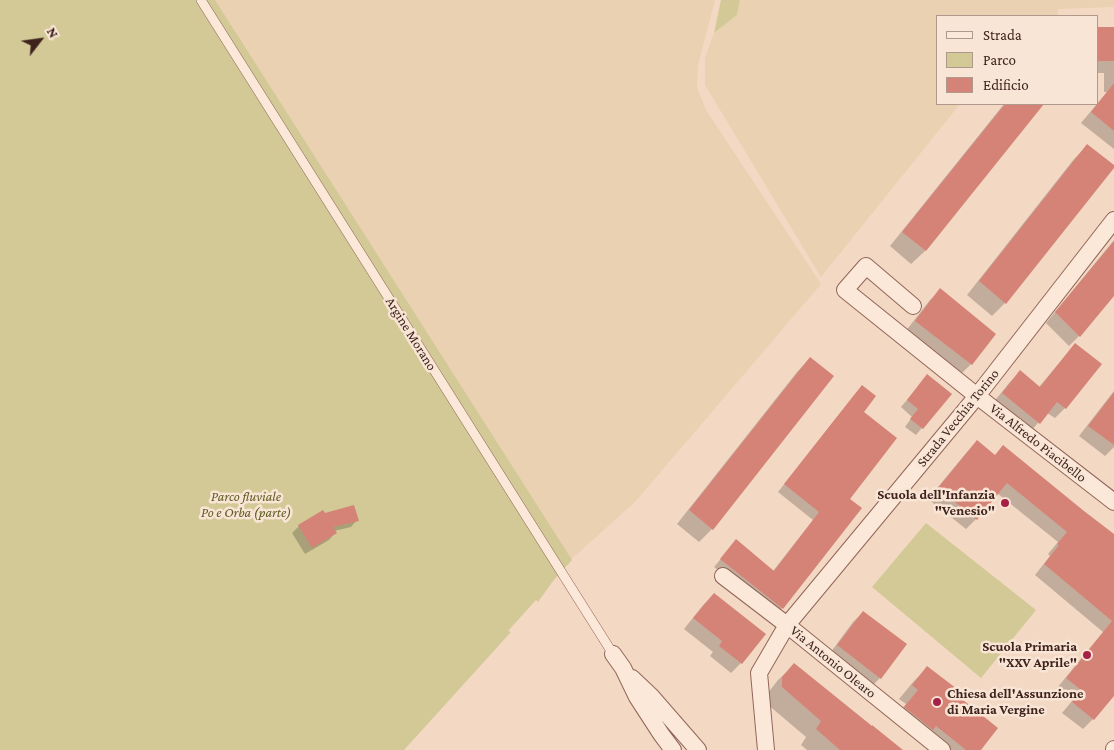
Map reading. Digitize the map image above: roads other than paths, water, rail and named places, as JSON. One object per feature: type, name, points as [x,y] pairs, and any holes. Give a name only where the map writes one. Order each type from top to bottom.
[{"type":"street","name":"Strada Vecchia Torino","points":[[766,750],[759,673],[787,625],[977,396],[1114,220]]},
{"type":"street","name":"Via Alfredo Piacibello","points":[[913,306],[866,266],[845,290],[977,396],[1114,502]]},
{"type":"street","name":"Via Antonio Olearo","points":[[723,576],[942,750]]},
{"type":"street","name":"Argine Morano","points":[[613,654],[623,668],[651,696],[698,750]]},
{"type":"street","name":"Argine Morano","points":[[623,668],[637,697],[660,734],[673,750]]},
{"type":"lane","name":"Argine Morano","points":[[201,0],[613,654]]},
{"type":"place","name":"Scuola dell'Infanzia \"Venesio\"","points":[[1005,503]]},
{"type":"place","name":"Scuola Primaria \"XXV Aprile\"","points":[[1087,655]]},
{"type":"place","name":"Chiesa dell'Assunzione di Maria Vergine","points":[[937,702]]},
{"type":"park label","name":"Parco fluviale Po e Orba (parte)","points":[[246,506]]}]
